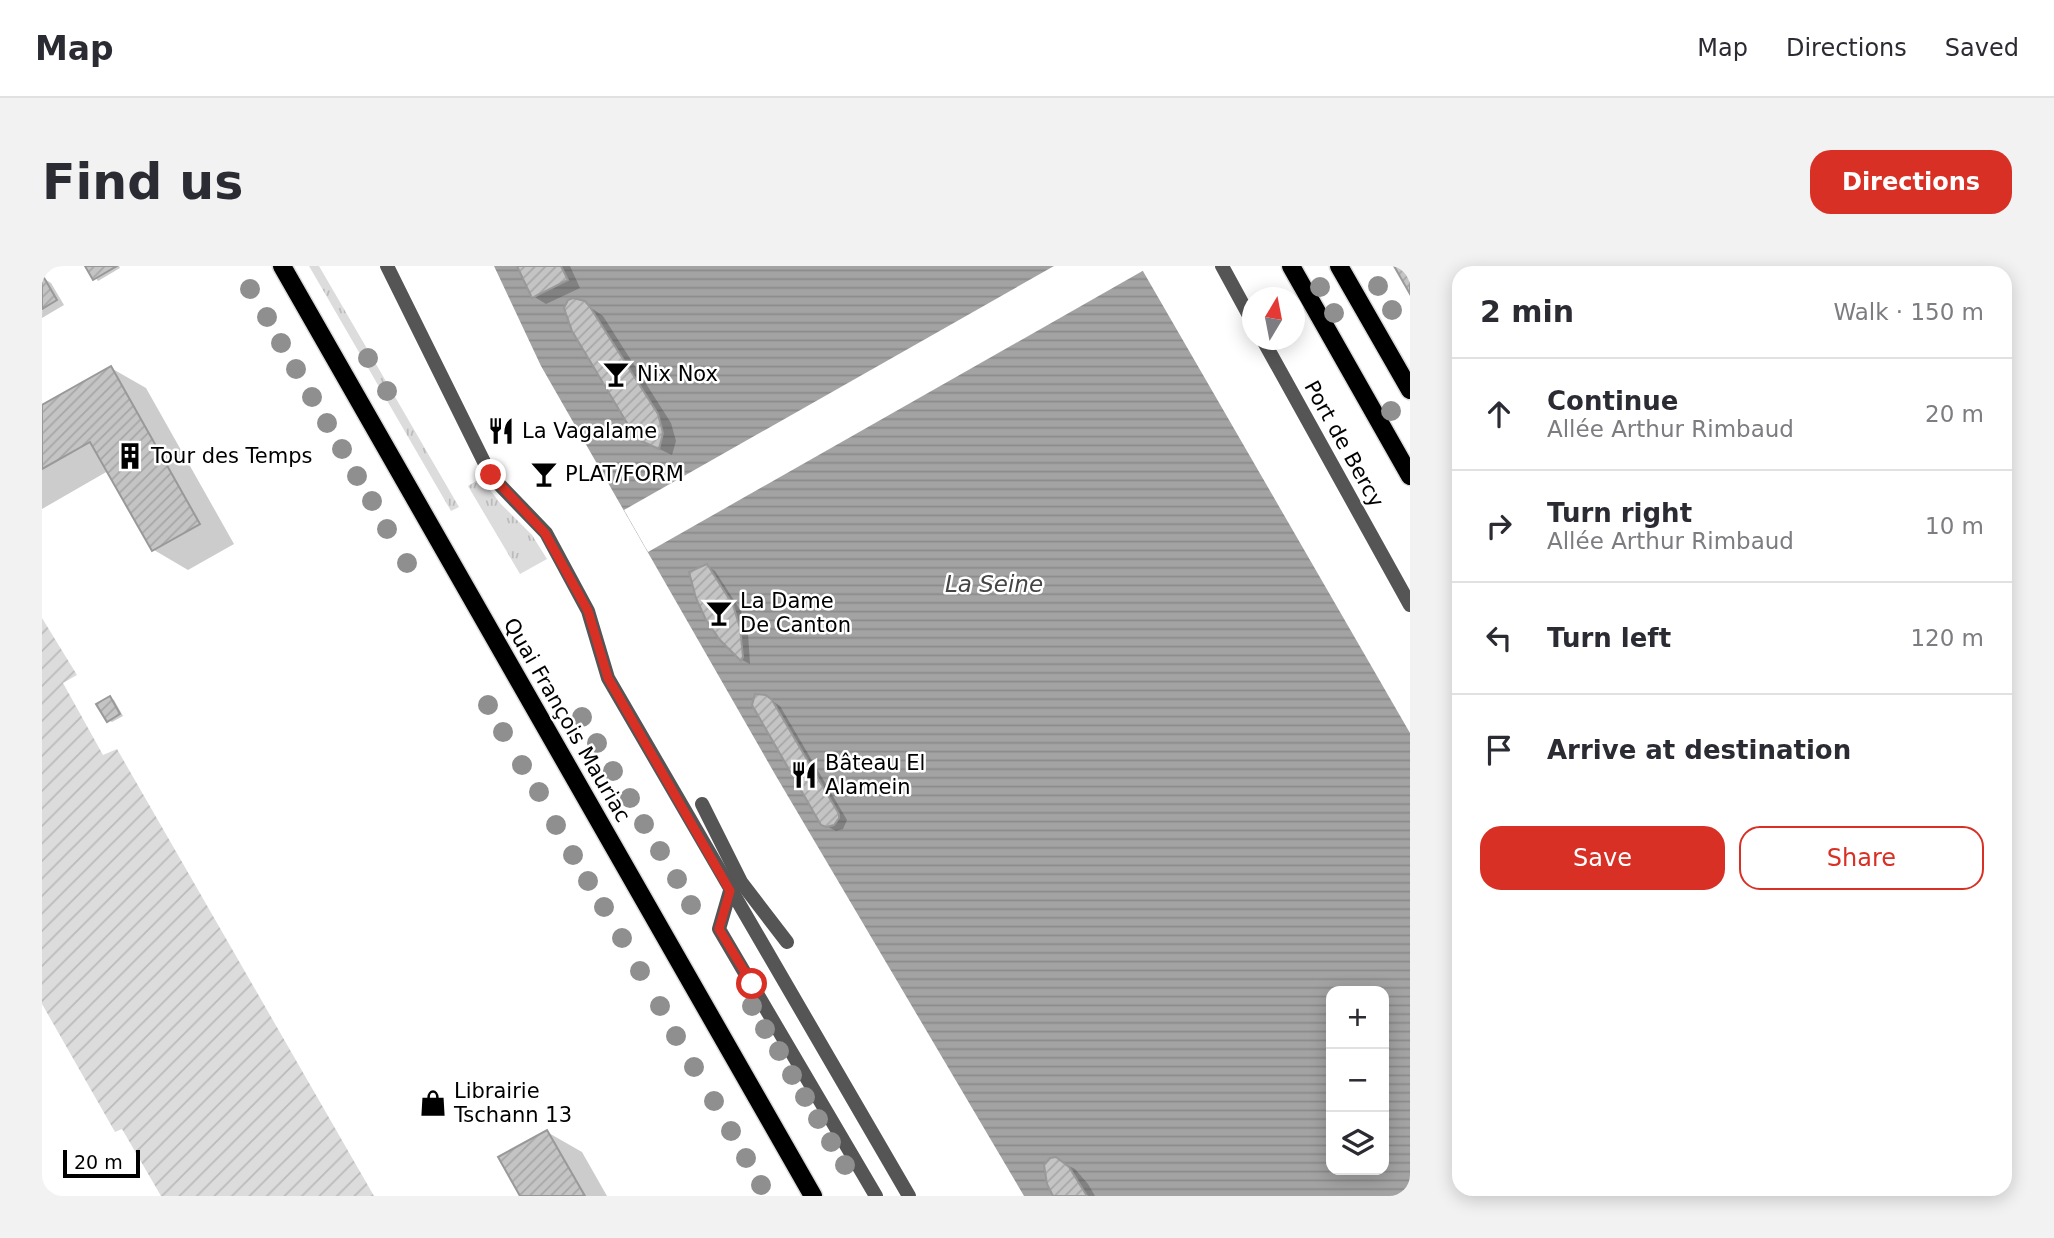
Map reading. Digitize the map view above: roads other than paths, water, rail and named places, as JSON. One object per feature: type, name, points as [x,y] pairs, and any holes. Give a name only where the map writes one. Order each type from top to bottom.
[{"type":"main road","name":"Quai François Mauriac","points":[[282,266],[813,1196]]},
{"type":"main road","points":[[1291,266],[1410,476]]},
{"type":"main road","points":[[1339,266],[1410,390]]},
{"type":"street","points":[[387,266],[491,475],[545,533],[588,611],[608,678],[736,886],[909,1196]]},
{"type":"street","points":[[1222,266],[1242,303]]},
{"type":"street","name":"Port de Bercy","points":[[1269,350],[1410,606]]},
{"type":"street","points":[[702,804],[736,886],[787,942]]},
{"type":"street","points":[[736,886],[719,929],[876,1196]]},
{"type":"water","name":"La Seine","points":[[494,266],[1140,266],[1410,733],[1410,1196],[1024,1196],[776,776],[541,366]]},
{"type":"place","name":"Nix Nox","points":[[616,374]]},
{"type":"place","name":"La Vagalame","points":[[501,431]]},
{"type":"place","name":"Tour des Temps","points":[[130,456]]},
{"type":"place","name":"PLAT/FORM","points":[[544,474]]},
{"type":"place","name":"La Dame De Canton","points":[[719,613]]},
{"type":"place","name":"Bâteau El Alamein","points":[[804,775]]},
{"type":"place","name":"Librairie Tschann 13","points":[[433,1103]]}]
